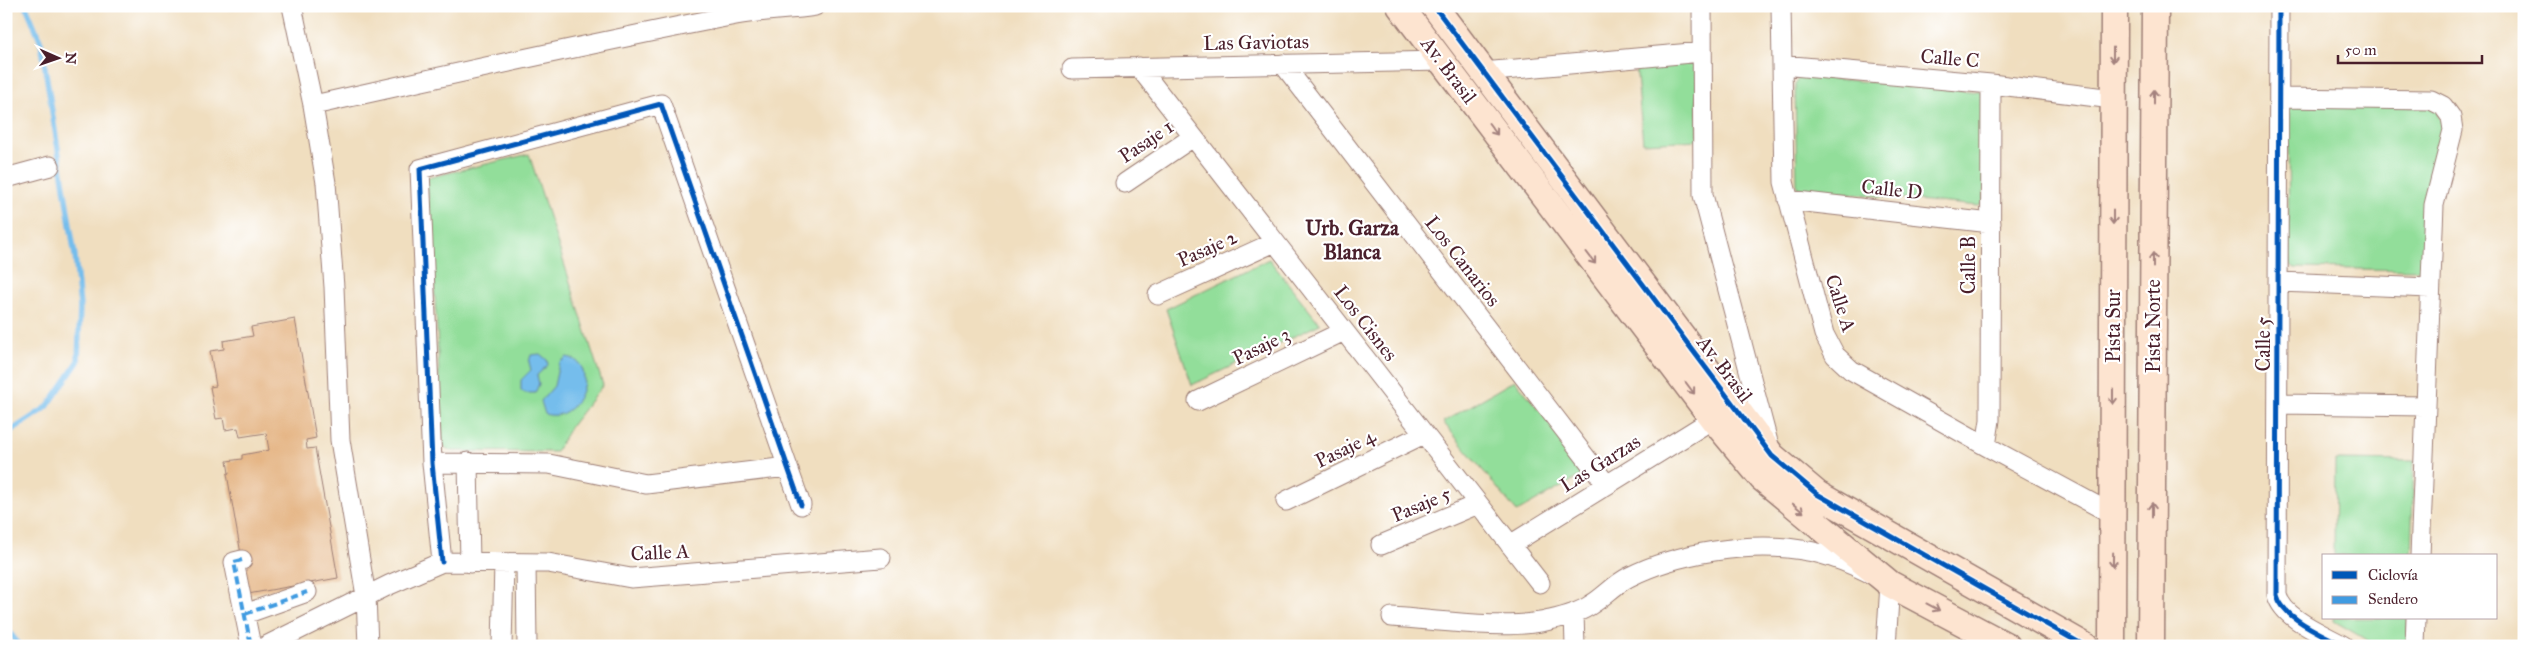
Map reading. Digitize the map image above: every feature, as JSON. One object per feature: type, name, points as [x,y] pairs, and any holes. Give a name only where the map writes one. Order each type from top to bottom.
[{"type":"street","points":[[292,6],[313,105],[328,199],[340,440],[366,596],[368,646]]},
{"type":"street","points":[[313,105],[737,15],[815,6]]},
{"type":"street","name":"Av. Brasil","points":[[1400,6],[1713,419],[1762,478],[1890,584],[2007,646]]},
{"type":"street","name":"Av. Brasil","points":[[1434,6],[1772,456],[1817,494],[2085,646]]},
{"type":"street","points":[[1702,6],[1703,195],[1772,456]]},
{"type":"street","name":"Calle A","points":[[1781,6],[1784,182],[1824,334],[1835,355],[1852,370],[1986,446],[2114,515]]},
{"type":"street","name":"Pista Sur","points":[[2112,646],[2114,515],[2114,6]]},
{"type":"street","name":"Pista Norte","points":[[2151,646],[2155,6]]},
{"type":"street","name":"Calle 5","points":[[2279,6],[2277,595],[2280,605],[2288,614],[2344,646]]},
{"type":"street","points":[[1483,72],[1702,52]]},
{"type":"street","name":"Las Gaviotas","points":[[1072,69],[1442,61]]},
{"type":"street","name":"Los Canarios","points":[[1283,64],[1607,485]]},
{"type":"street","name":"Calle C","points":[[1782,65],[1991,84],[2113,99]]},
{"type":"street","name":"Los Cisnes","points":[[1139,67],[1540,583]]},
{"type":"street","name":"Calle B","points":[[1986,446],[1990,420],[1991,84]]},
{"type":"street","points":[[2279,98],[2431,100],[2443,106],[2451,117],[2453,130],[2434,205],[2420,554]]},
{"type":"street","points":[[266,646],[366,596],[442,562],[432,463],[420,169],[661,104],[801,506]]},
{"type":"street","name":"Pasaje 1","points":[[1125,183],[1193,137]]},
{"type":"street","points":[[6,178],[50,166]]},
{"type":"street","name":"Calle D","points":[[1788,200],[1991,223]]},
{"type":"street","name":"Pasaje 2","points":[[1158,295],[1275,242]]},
{"type":"street","points":[[2278,282],[2430,288]]},
{"type":"street","name":"Pasaje 3","points":[[1198,401],[1344,331]]},
{"type":"street","points":[[2278,404],[2425,406]]},
{"type":"street","name":"Las Garzas","points":[[1510,545],[1713,419]]},
{"type":"street","name":"Pasaje 4","points":[[1286,501],[1424,434]]},
{"type":"street","points":[[468,462],[470,563]]},
{"type":"street","points":[[432,463],[549,464],[646,484],[788,467]]},
{"type":"street","name":"Pasaje 5","points":[[1381,545],[1478,504]]},
{"type":"street","points":[[1392,617],[1521,625],[1549,620],[1591,606],[1614,586],[1644,570],[1673,560],[1731,549],[1802,549],[1847,564],[1890,584],[1886,646]]},
{"type":"street","name":"Calle A","points":[[442,562],[548,563],[630,578],[881,558]]},
{"type":"street","points":[[242,560],[234,562],[252,646]]},
{"type":"street","points":[[502,646],[504,563]]},
{"type":"street","points":[[526,563],[527,646]]},
{"type":"street","points":[[245,614],[307,592]]},
{"type":"street","points":[[1574,613],[1575,646]]},
{"type":"street","points":[[2415,646],[2416,620]]},
{"type":"green space","points":[[1696,57],[1698,140],[1643,143],[1636,65]]},
{"type":"green space","points":[[1803,76],[1981,92],[1984,94],[1984,203],[1978,206],[1797,188],[1795,84]]},
{"type":"green space","points":[[2298,105],[2428,106],[2437,111],[2446,127],[2424,265],[2419,270],[2295,268],[2289,264],[2288,114],[2291,108]]},
{"type":"green space","points":[[529,154],[603,385],[571,426],[556,452],[451,451],[443,446],[442,443],[427,178]]},
{"type":"green space","points":[[1269,259],[1320,324],[1192,385],[1166,309]]},
{"type":"green space","points":[[1515,380],[1589,471],[1517,512],[1443,422]]},
{"type":"green space","points":[[2335,460],[2414,461],[2411,554],[2334,554]]},
{"type":"green space","points":[[2408,620],[2407,646],[2377,646],[2334,621]]},
{"type":"water","points":[[540,354],[547,360],[548,365],[537,375],[539,384],[535,393],[525,393],[521,390],[521,380],[531,370],[529,362],[531,355]]},
{"type":"water","points":[[567,357],[577,362],[583,370],[582,392],[568,411],[557,415],[545,414],[541,401],[554,386],[559,363]]},
{"type":"building","points":[[295,319],[316,438],[306,440],[307,449],[315,448],[338,578],[248,594],[227,474],[229,473],[227,461],[242,459],[242,455],[269,450],[266,433],[240,437],[238,428],[225,430],[223,418],[216,419],[210,387],[216,386],[210,351],[224,349],[223,341],[253,336],[251,327]]},
{"type":"waterway","points":[[6,434],[47,407],[78,362],[80,306],[75,256],[41,42],[26,6]]},
{"type":"waterway","points":[[6,628],[20,646]]},
{"type":"marked path","points":[[242,560],[234,562],[251,646]]},
{"type":"marked path","points":[[245,614],[307,592]]},
{"type":"cycle path","points":[[1434,6],[1772,456],[1817,494],[2085,646]]},
{"type":"cycle path","points":[[2279,6],[2277,595],[2281,604],[2295,619],[2344,646]]},
{"type":"cycle path","points":[[442,562],[432,463],[420,169],[661,104],[801,505]]},
{"type":"district","name":"Urb. Garza Blanca","points":[[1352,240]]}]
